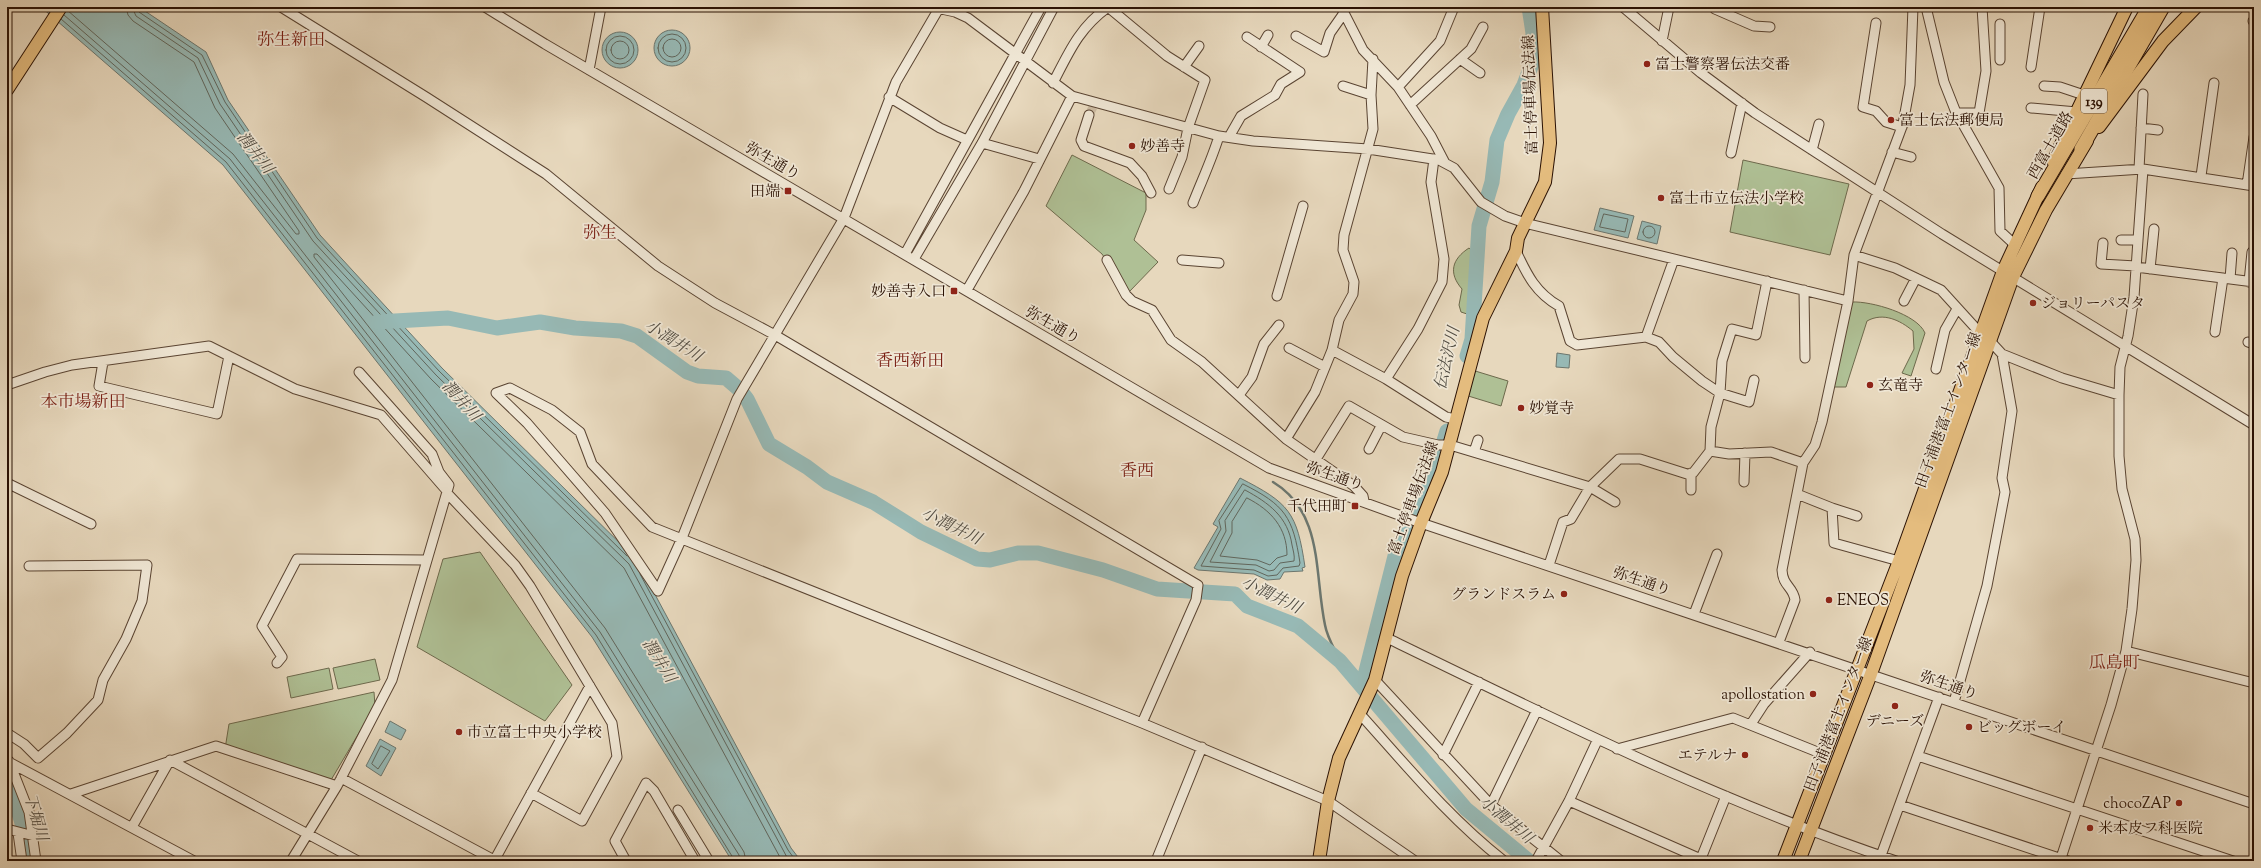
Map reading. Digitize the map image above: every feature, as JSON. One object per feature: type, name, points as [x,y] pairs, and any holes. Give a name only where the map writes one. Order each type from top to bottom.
[{"type":"highway","name":"西富士道路","points":[[2038,196],[2149,7]]},
{"type":"highway","name":"西富士道路","points":[[2081,148],[2163,7]]},
{"type":"main road","points":[[7,90],[61,7]]},
{"type":"main road","name":"富士停車場伝法線","points":[[1319,861],[1328,800],[1338,758],[1374,683],[1402,576],[1421,522],[1442,472],[1445,445],[1451,418],[1482,318],[1516,251],[1518,238],[1545,182],[1549,166],[1550,143],[1542,7]]},
{"type":"main road","name":"田子浦港富士インター線","points":[[1799,861],[1871,674],[2008,274],[2014,244],[2127,7]]},
{"type":"main road","name":"田子浦港富士インター線","points":[[2008,274],[2081,148],[2163,41],[2196,7]]},
{"type":"main road","name":"田子浦港富士インター線","points":[[1783,861],[1986,338]]},
{"type":"street","points":[[281,7],[546,174],[658,266],[715,303],[775,335],[1198,585],[1196,600],[1142,723]]},
{"type":"street","name":"弥生通り","points":[[485,7],[589,70],[844,218],[1250,459],[1269,468],[1421,522],[1810,652],[2254,804]]},
{"type":"street","points":[[589,70],[601,7]]},
{"type":"street","points":[[905,254],[966,140],[1041,7]]},
{"type":"street","points":[[914,260],[982,143],[1054,7]]},
{"type":"street","points":[[1053,83],[1078,35],[1095,16],[1108,7],[1167,56],[1205,80],[1188,128],[1182,157],[1169,189]]},
{"type":"street","points":[[1398,87],[1440,41],[1454,7]]},
{"type":"street","points":[[1623,7],[1662,41],[1742,103],[1812,150],[1876,192],[2124,347],[2254,426]]},
{"type":"street","points":[[1662,41],[1669,7]]},
{"type":"street","points":[[1715,7],[1715,9],[1754,26],[1770,27]]},
{"type":"street","points":[[1779,642],[1795,600],[1794,594],[1782,580],[1782,570],[1803,463],[1815,445],[1822,422],[1848,301],[1854,255],[1876,192],[1902,127],[1910,85],[1913,7]]},
{"type":"street","points":[[1926,7],[1944,82],[1957,113],[1999,188],[2000,231],[2014,244]]},
{"type":"street","points":[[1957,113],[1979,113],[1986,71],[1982,7]]},
{"type":"street","points":[[2031,68],[2040,7]]},
{"type":"street","points":[[1415,861],[1328,800],[1142,723],[682,538],[652,527],[592,464],[580,432],[552,410],[510,388],[496,393],[527,423],[605,513],[658,591],[682,538],[738,399],[844,218],[889,97],[935,8],[955,12],[968,18],[1053,83],[1092,108],[1229,138],[1368,149],[1434,159],[1454,168],[1481,202],[1505,216],[1526,223],[1848,301]]},
{"type":"street","points":[[1343,10],[1363,50],[1398,87],[1431,136],[1445,163]]},
{"type":"street","points":[[1296,36],[1324,52],[1330,33],[1343,10]]},
{"type":"street","points":[[1876,24],[1863,107],[1876,111],[1886,122],[1902,127]]},
{"type":"street","points":[[2000,24],[2000,60]]},
{"type":"street","points":[[1410,105],[1471,49],[1483,27]]},
{"type":"street","points":[[1261,46],[1268,35]]},
{"type":"street","points":[[1229,138],[1241,116],[1275,95],[1281,84],[1300,72],[1247,37]]},
{"type":"street","points":[[1184,67],[1199,46]]},
{"type":"street","points":[[1286,440],[1315,392],[1332,350],[1339,320],[1353,294],[1354,282],[1343,250],[1344,235],[1373,129],[1373,59]]},
{"type":"street","points":[[1460,59],[1480,73]]},
{"type":"street","points":[[2201,176],[2214,83]]},
{"type":"street","points":[[1343,86],[1372,95]]},
{"type":"street","points":[[2044,86],[2060,87],[2084,95]]},
{"type":"street","points":[[1900,805],[2063,860],[2077,809],[2126,651],[2136,560],[2135,539],[2122,489],[2119,456],[2119,395],[2120,367],[2134,297],[2138,240],[2143,94]]},
{"type":"street","points":[[966,290],[1040,159],[1072,96]]},
{"type":"street","points":[[889,97],[940,128],[966,140]]},
{"type":"street","points":[[1731,154],[1742,103]]},
{"type":"street","points":[[1092,108],[1081,140],[1084,146],[1130,163],[1142,176],[1151,193]]},
{"type":"street","points":[[2032,108],[2076,112]]},
{"type":"street","points":[[1812,150],[1819,124]]},
{"type":"street","points":[[2141,128],[2158,130]]},
{"type":"street","points":[[1193,203],[1205,172],[1210,166],[1219,136]]},
{"type":"street","points":[[2066,174],[2141,169],[2201,176],[2251,185],[2254,137]]},
{"type":"street","points":[[982,143],[1040,159]]},
{"type":"street","points":[[1892,152],[1911,157]]},
{"type":"street","points":[[1386,379],[1418,329],[1442,282],[1444,259],[1431,182],[1434,159]]},
{"type":"street","points":[[1277,296],[1303,206]]},
{"type":"street","points":[[2150,269],[2154,229]]},
{"type":"street","points":[[2121,240],[2138,240]]},
{"type":"street","points":[[2103,243],[2101,264],[2252,282],[2252,252]]},
{"type":"street","points":[[1516,251],[1526,272],[1544,297],[1559,306],[1570,341],[1577,345],[1646,337],[1659,342],[1672,357],[1720,393],[1749,402],[1754,380]]},
{"type":"street","points":[[2215,332],[2232,253]]},
{"type":"street","points":[[1854,255],[1895,268],[1940,290],[2002,354],[2062,378],[2119,395]]},
{"type":"street","points":[[1646,337],[1674,259]]},
{"type":"street","points":[[1107,260],[1126,295],[1132,301],[1152,310],[1171,340],[1194,355],[1286,440],[1354,486],[1363,496],[1364,501]]},
{"type":"street","points":[[1182,260],[1220,264]]},
{"type":"street","points":[[1904,301],[1916,278]]},
{"type":"street","points":[[1691,490],[1691,473],[1710,451],[1711,427],[1720,393],[1722,361],[1732,329],[1756,335],[1767,281]]},
{"type":"street","points":[[1804,290],[1805,358]]},
{"type":"street","points":[[1936,369],[1945,330],[1957,309]]},
{"type":"street","points":[[1239,395],[1252,377],[1264,344],[1279,325]]},
{"type":"street","points":[[7,385],[52,370],[209,346],[295,389],[381,415],[447,492],[519,570],[612,723],[617,756],[582,821],[531,793]]},
{"type":"street","points":[[1290,348],[1325,367]]},
{"type":"street","points":[[1332,350],[1386,379],[1451,418]]},
{"type":"street","points":[[1954,702],[1987,586],[2005,492],[2002,478],[2012,411],[2002,354]]},
{"type":"street","points":[[103,362],[99,386],[217,414],[229,356]]},
{"type":"street","points":[[291,861],[339,782],[392,680],[399,662],[426,560],[449,485],[439,472],[432,454],[360,372]]},
{"type":"street","points":[[1316,459],[1349,406],[1381,426],[1403,437],[1474,452],[1590,486],[1615,502]]},
{"type":"street","points":[[1369,450],[1381,426]]},
{"type":"street","points":[[1474,452],[1478,440]]},
{"type":"street","points":[[1710,451],[1729,454],[1771,452],[1803,463]]},
{"type":"street","points":[[1744,482],[1745,453]]},
{"type":"street","points":[[1549,565],[1563,522],[1571,519],[1590,486],[1619,459],[1640,459],[1687,474],[1691,473]]},
{"type":"street","points":[[7,483],[91,524]]},
{"type":"street","points":[[1797,494],[1857,516]]},
{"type":"street","points":[[1832,508],[1834,543],[1899,561]]},
{"type":"street","points":[[1694,614],[1717,554]]},
{"type":"street","points":[[277,663],[282,657],[262,626],[297,559],[426,560]]},
{"type":"street","points":[[7,733],[24,744],[38,758],[67,733],[98,700],[106,675],[126,639],[142,601],[147,565],[30,566]]},
{"type":"street","points":[[1387,638],[1617,749],[1796,826],[1880,858],[1896,861]]},
{"type":"street","points":[[2126,651],[2254,683]]},
{"type":"street","points":[[1751,724],[1764,704],[1810,652]]},
{"type":"street","points":[[1443,755],[1479,682]]},
{"type":"street","points":[[1374,683],[1540,855],[1561,861]]},
{"type":"street","points":[[71,794],[216,746],[339,782],[495,861],[590,686]]},
{"type":"street","points":[[1880,858],[1939,697]]},
{"type":"street","points":[[1491,804],[1538,710]]},
{"type":"street","points":[[1360,714],[1423,787],[1483,844],[1504,861]]},
{"type":"street","points":[[1617,749],[1733,718],[1751,724],[1824,755]]},
{"type":"street","points":[[1540,855],[1570,801],[1597,740]]},
{"type":"street","points":[[1156,861],[1202,748]]},
{"type":"street","points":[[1918,756],[2234,861]]},
{"type":"street","points":[[8,760],[194,861]]},
{"type":"street","points":[[8,760],[29,812],[36,861]]},
{"type":"street","points":[[132,827],[170,760]]},
{"type":"street","points":[[170,760],[358,861]]},
{"type":"street","points":[[626,861],[615,841],[646,783],[654,791],[695,861]]},
{"type":"street","points":[[1570,801],[1700,860],[1726,796]]},
{"type":"street","points":[[678,810],[709,861]]},
{"type":"street","points":[[7,829],[33,836]]},
{"type":"street","points":[[18,833],[22,861]]},
{"type":"green space","points":[[1072,155],[1146,193],[1146,210],[1134,240],[1158,262],[1129,292],[1102,254],[1046,206]]},
{"type":"green space","points":[[1743,160],[1849,184],[1830,255],[1730,232]]},
{"type":"green space","points":[[1469,248],[1479,257],[1481,294],[1473,316],[1461,312],[1459,305],[1462,289],[1455,277],[1454,272],[1454,267],[1459,257]]},
{"type":"green space","points":[[1852,302],[1881,306],[1893,310],[1913,320],[1920,326],[1925,333],[1911,376],[1902,373],[1914,349],[1913,331],[1891,318],[1879,317],[1867,321],[1846,387],[1834,387]]},
{"type":"green space","points":[[1472,370],[1508,381],[1501,406],[1465,395]]},
{"type":"green space","points":[[480,552],[572,685],[545,721],[417,647],[443,559]]},
{"type":"green space","points":[[375,659],[380,680],[338,689],[333,668]]},
{"type":"green space","points":[[329,668],[333,689],[291,698],[287,677]]},
{"type":"green space","points":[[374,692],[375,706],[331,780],[225,749],[229,724]]},
{"type":"water","name":"潤井川","points":[[41,7],[139,7],[206,52],[228,100],[320,235],[442,368],[636,559],[791,848],[801,861],[732,861],[592,637],[223,165]]},
{"type":"water","points":[[672,30],[685,35],[690,48],[685,61],[672,66],[659,61],[654,48],[659,35]]},
{"type":"water","points":[[620,32],[633,37],[638,50],[633,63],[620,68],[607,63],[602,50],[607,37]]},
{"type":"water","points":[[1600,208],[1634,216],[1628,238],[1594,230]]},
{"type":"water","points":[[1642,221],[1661,226],[1657,244],[1637,239]]},
{"type":"water","points":[[1557,353],[1570,355],[1569,368],[1556,367]]},
{"type":"water","points":[[1240,478],[1270,495],[1288,511],[1294,521],[1302,548],[1305,567],[1302,568],[1303,571],[1284,572],[1280,579],[1267,580],[1254,574],[1198,570],[1194,568],[1218,527],[1213,524]]},
{"type":"water","points":[[390,721],[406,730],[401,740],[385,732]]},
{"type":"water","points":[[380,739],[396,748],[381,776],[366,766]]},
{"type":"waterway","name":"伝法沢川","points":[[1467,356],[1472,339],[1479,226],[1492,182],[1497,140],[1508,114],[1524,85],[1532,64],[1533,33],[1529,7]]},
{"type":"waterway","name":"小潤井川","points":[[377,322],[448,318],[497,328],[540,322],[575,328],[621,331],[637,336],[687,372],[698,376],[726,378],[740,390],[747,399],[769,444],[807,467],[827,482],[873,502],[921,532],[977,559],[990,560],[1018,553],[1038,553],[1103,570],[1157,589],[1235,594],[1247,606],[1298,626],[1340,661],[1466,809],[1529,861]]},
{"type":"waterway","name":"伝法沢川","points":[[1362,687],[1395,556],[1432,480],[1447,431]]},
{"type":"waterway","points":[[1273,482],[1289,495],[1301,510],[1309,527],[1314,546],[1326,630],[1340,661]]},
{"type":"waterway","name":"下堀川","points":[[7,783],[22,821],[30,861]]},
{"type":"tunnel","points":[[1089,115],[1093,107]]},
{"type":"place","name":"富士警察署伝法交番","points":[[1647,64]]},
{"type":"place","name":"富士伝法郵便局","points":[[1891,120]]},
{"type":"place","name":"妙善寺","points":[[1132,146]]},
{"type":"place","name":"田端","points":[[788,191]]},
{"type":"place","name":"富士市立伝法小学校","points":[[1661,198]]},
{"type":"place","name":"妙善寺入口","points":[[954,291]]},
{"type":"place","name":"ジョリーパスタ","points":[[2033,303]]},
{"type":"place","name":"玄竜寺","points":[[1870,385]]},
{"type":"place","name":"妙覚寺","points":[[1521,408]]},
{"type":"place","name":"千代田町","points":[[1355,506]]},
{"type":"place","name":"グランドスラム","points":[[1564,594]]},
{"type":"place","name":"ENEOS","points":[[1829,600]]},
{"type":"place","name":"apollostation","points":[[1813,694]]},
{"type":"place","name":"デニーズ","points":[[1895,706]]},
{"type":"place","name":"ビッグボーイ","points":[[1969,727]]},
{"type":"place","name":"市立富士中央小学校","points":[[459,732]]},
{"type":"place","name":"エテルナ","points":[[1745,755]]},
{"type":"place","name":"chocoZAP","points":[[2179,803]]},
{"type":"place","name":"米本皮フ科医院","points":[[2090,828]]},
{"type":"district","name":"弥生新田","points":[[291,39]]},
{"type":"district","name":"弥生","points":[[600,232]]},
{"type":"district","name":"香西新田","points":[[910,360]]},
{"type":"district","name":"本市場新田","points":[[83,401]]},
{"type":"district","name":"香西","points":[[1137,470]]},
{"type":"district","name":"瓜島町","points":[[2114,662]]}]
